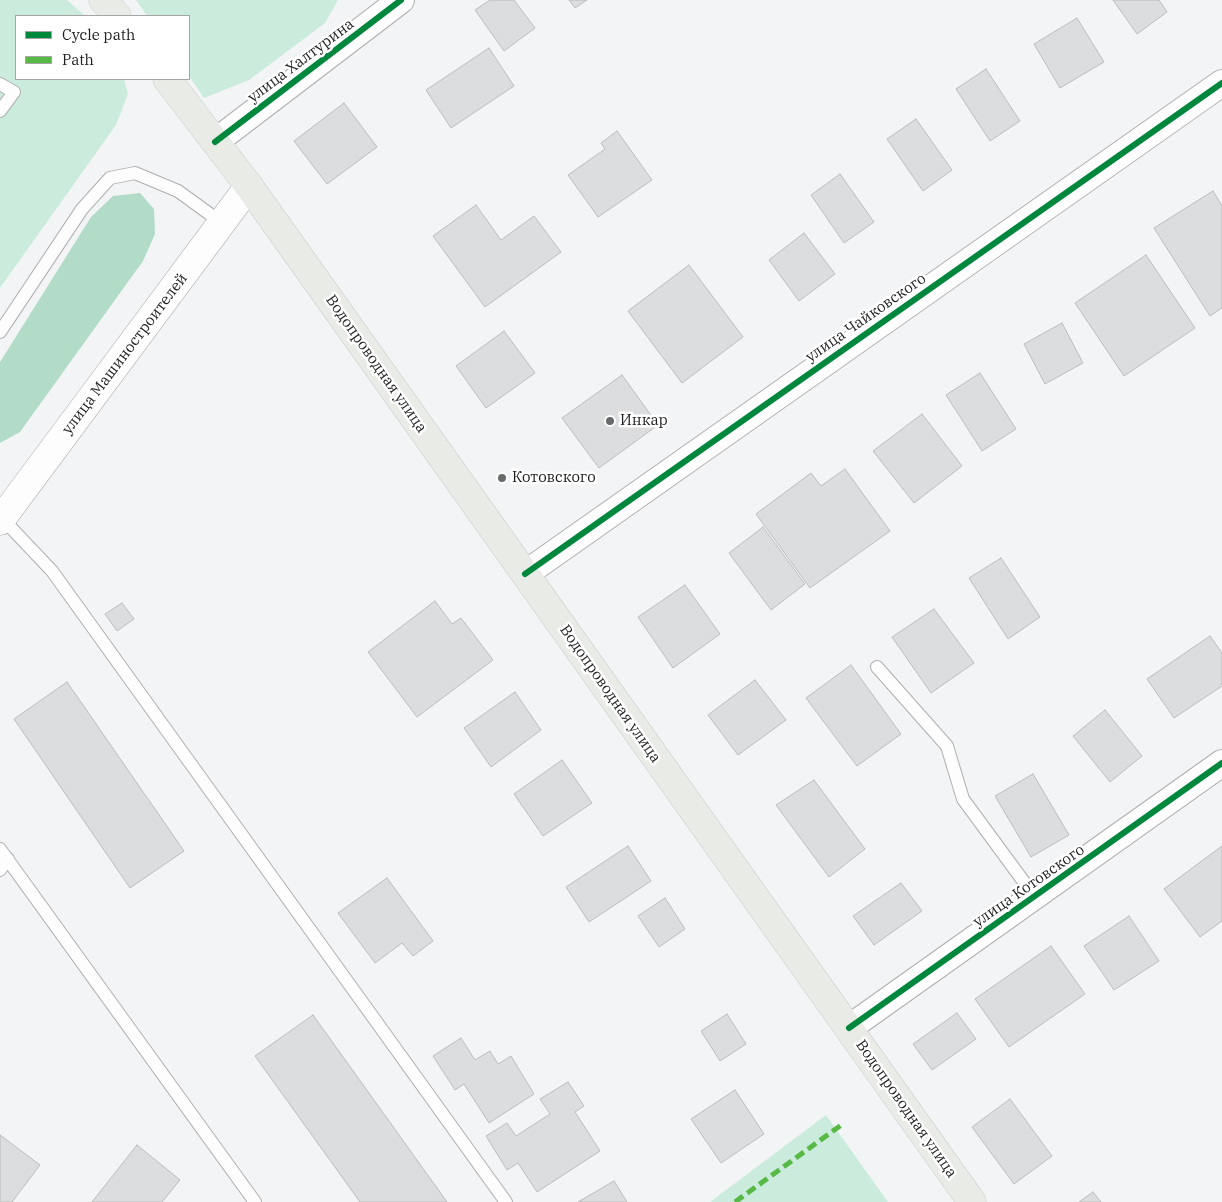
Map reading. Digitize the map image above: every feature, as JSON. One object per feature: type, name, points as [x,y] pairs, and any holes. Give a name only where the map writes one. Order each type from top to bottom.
[{"type":"main road","points":[[103,0],[116,15]]},
{"type":"main road","name":"Водопроводная улица","points":[[168,80],[249,186],[972,1202]]},
{"type":"main road","name":"улица Машиностроителей","points":[[1,518],[249,186]]},
{"type":"street","name":"улица Халтурина","points":[[215,142],[401,0]]},
{"type":"street","name":"улица Чайковского","points":[[525,574],[1222,83]]},
{"type":"street","name":"улица Котовского","points":[[849,1028],[1222,762]]},
{"type":"lane","points":[[0,84],[14,92],[0,111]]},
{"type":"lane","points":[[0,332],[82,209],[110,178],[135,173],[178,191],[222,223]]},
{"type":"lane","points":[[1,518],[52,570],[506,1202]]},
{"type":"lane","points":[[877,667],[947,746],[963,799],[1035,897]]},
{"type":"lane","points":[[0,848],[4,864],[255,1202]]},
{"type":"green space","points":[[0,0],[67,0],[84,15],[15,15],[15,80],[124,80],[128,94],[116,125],[0,288]]},
{"type":"green space","points":[[136,0],[338,0],[325,23],[249,80],[204,98],[190,77],[190,15],[146,15]]},
{"type":"green space","points":[[140,193],[154,209],[155,234],[143,261],[20,432],[0,443],[0,362],[91,217],[113,196]]},
{"type":"green space","points":[[826,1115],[888,1202],[710,1202]]},
{"type":"building","points":[[490,0],[514,0],[535,28],[504,51],[475,10]]},
{"type":"building","points":[[569,0],[587,0],[575,8]]},
{"type":"building","points":[[1113,0],[1159,0],[1167,12],[1137,34]]},
{"type":"building","points":[[1077,18],[1104,62],[1060,88],[1034,44]]},
{"type":"building","points":[[489,48],[514,86],[451,128],[426,90]]},
{"type":"building","points":[[986,69],[1020,121],[990,141],[956,89]]},
{"type":"building","points":[[344,103],[377,147],[327,184],[294,141]]},
{"type":"building","points":[[916,119],[952,170],[923,191],[887,139]]},
{"type":"building","points":[[617,131],[652,180],[598,217],[568,175],[605,149],[601,143]]},
{"type":"building","points":[[840,174],[874,222],[844,243],[811,195]]},
{"type":"building","points":[[1213,191],[1222,206],[1222,308],[1210,316],[1154,228]]},
{"type":"building","points":[[476,205],[501,240],[534,216],[561,252],[485,307],[433,236]]},
{"type":"building","points":[[804,233],[835,274],[799,301],[769,260]]},
{"type":"building","points":[[1146,255],[1195,328],[1124,376],[1075,303]]},
{"type":"building","points":[[689,265],[743,337],[682,383],[628,311]]},
{"type":"building","points":[[1062,323],[1083,363],[1045,384],[1024,344]]},
{"type":"building","points":[[504,331],[535,373],[486,408],[456,366]]},
{"type":"building","points":[[980,373],[1016,429],[982,451],[946,395]]},
{"type":"building","name":"Инкар","points":[[622,375],[658,425],[599,468],[562,418]]},
{"type":"building","points":[[922,414],[962,466],[914,503],[873,451]]},
{"type":"building","points":[[845,469],[890,531],[810,588],[756,514],[811,473],[821,486]]},
{"type":"building","points":[[763,527],[805,584],[771,610],[729,553]]},
{"type":"building","points":[[1001,558],[1040,617],[1008,639],[969,578]]},
{"type":"building","points":[[685,585],[720,634],[673,668],[638,617]]},
{"type":"building","points":[[435,601],[452,624],[461,618],[493,660],[417,717],[368,652]]},
{"type":"building","points":[[122,603],[134,619],[117,631],[105,614]]},
{"type":"building","points":[[934,609],[974,663],[931,693],[892,637]]},
{"type":"building","points":[[1210,636],[1222,653],[1222,686],[1174,718],[1147,679]]},
{"type":"building","points":[[851,665],[901,734],[857,766],[806,698]]},
{"type":"building","points":[[755,680],[786,720],[738,755],[708,715]]},
{"type":"building","points":[[67,682],[184,851],[130,888],[14,719]]},
{"type":"building","points":[[515,692],[541,730],[491,767],[464,728]]},
{"type":"building","points":[[1105,710],[1142,756],[1110,782],[1073,736]]},
{"type":"building","points":[[562,760],[592,803],[543,836],[514,794]]},
{"type":"building","points":[[1033,774],[1069,835],[1031,857],[995,796]]},
{"type":"building","points":[[814,780],[865,849],[829,877],[776,805]]},
{"type":"building","points":[[628,846],[651,881],[589,922],[566,887]]},
{"type":"building","points":[[1222,846],[1222,921],[1200,937],[1164,889]]},
{"type":"building","points":[[387,878],[433,941],[413,956],[402,943],[375,963],[338,913]]},
{"type":"building","points":[[901,883],[922,911],[874,945],[853,916]]},
{"type":"building","points":[[665,898],[685,929],[659,947],[638,916]]},
{"type":"building","points":[[1129,916],[1159,961],[1114,990],[1084,946]]},
{"type":"building","points":[[1051,946],[1085,994],[1009,1047],[975,999]]},
{"type":"building","points":[[957,1013],[976,1039],[932,1070],[913,1044]]},
{"type":"building","points":[[727,1014],[746,1044],[720,1061],[701,1031]]},
{"type":"building","points":[[313,1015],[447,1202],[360,1202],[255,1056]]},
{"type":"building","points":[[461,1038],[475,1060],[490,1051],[498,1064],[511,1056],[534,1094],[489,1123],[464,1084],[455,1090],[433,1056]]},
{"type":"building","points":[[568,1082],[584,1106],[575,1112],[600,1151],[537,1192],[518,1163],[507,1170],[486,1136],[507,1123],[516,1136],[550,1114],[540,1099]]},
{"type":"building","points":[[735,1090],[764,1134],[721,1163],[691,1119]]},
{"type":"building","points":[[1010,1099],[1052,1156],[1014,1184],[972,1127]]},
{"type":"building","points":[[0,1135],[40,1165],[12,1202],[0,1202]]},
{"type":"building","points":[[137,1145],[180,1180],[162,1202],[92,1202]]},
{"type":"building","points":[[614,1181],[627,1202],[578,1202]]},
{"type":"building","points":[[1093,1192],[1101,1202],[1079,1202]]},
{"type":"marked path","points":[[735,1202],[844,1123]]},
{"type":"cycle path","points":[[215,142],[401,0]]},
{"type":"cycle path","points":[[525,574],[1222,83]]},
{"type":"cycle path","points":[[849,1028],[1222,763]]},
{"type":"place","name":"Инкар","points":[[610,421]]},
{"type":"place","name":"Котовского","points":[[502,478]]}]
